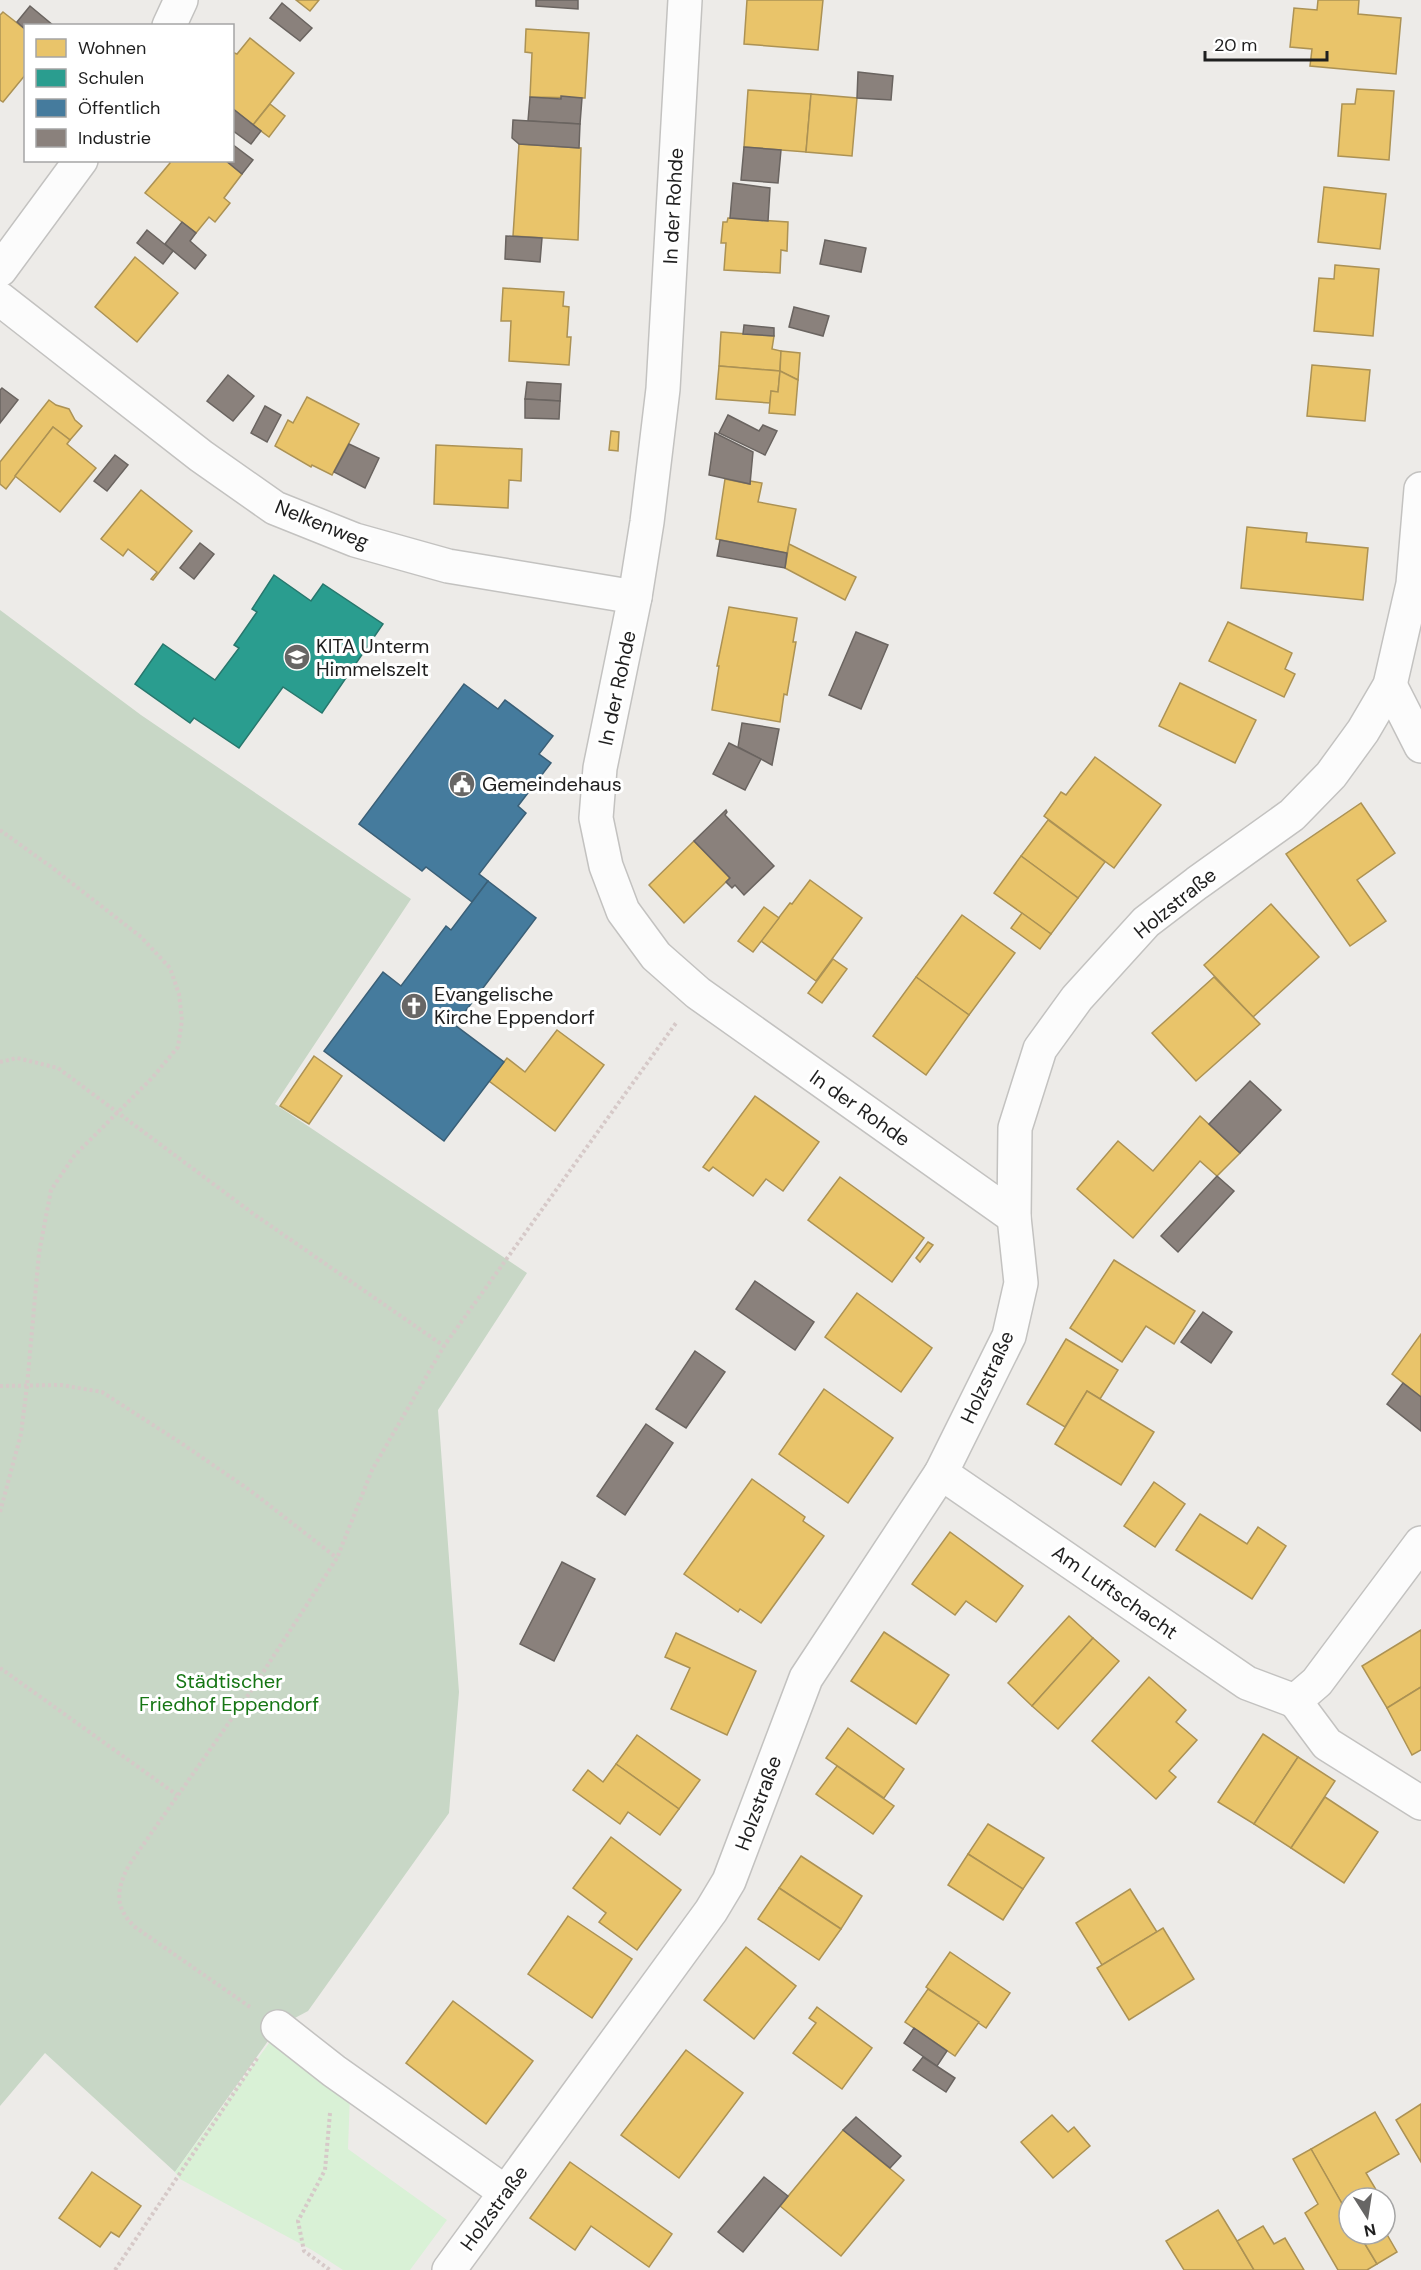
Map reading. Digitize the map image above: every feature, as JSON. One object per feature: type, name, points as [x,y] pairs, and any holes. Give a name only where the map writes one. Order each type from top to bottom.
[{"type":"street","points":[[170,24],[181,0]]},
{"type":"street","name":"In der Rohde","points":[[686,0],[663,388],[647,522],[635,597],[600,768],[596,819],[606,866],[623,911],[656,956],[698,993],[1014,1217]]},
{"type":"street","points":[[0,270],[80,162]]},
{"type":"street","name":"Nelkenweg","points":[[0,299],[201,456],[275,508],[355,540],[448,566],[635,597]]},
{"type":"street","name":"Holzstraße","points":[[449,2270],[711,1911],[729,1881],[806,1678],[941,1473],[1009,1336],[1021,1283],[1014,1217],[1015,1128],[1040,1049],[1077,998],[1146,922],[1292,815],[1331,775],[1363,731],[1390,685],[1413,584],[1421,489]]},
{"type":"street","points":[[1390,685],[1421,746]]},
{"type":"street","name":"Am Luftschacht","points":[[941,1473],[1247,1683],[1295,1701]]},
{"type":"street","points":[[1421,1544],[1317,1682],[1295,1701],[1327,1744],[1421,1803]]},
{"type":"street","points":[[278,2027],[333,2071],[505,2192]]},
{"type":"path","points":[[0,830],[141,937],[170,968],[179,994],[182,1020],[178,1047],[75,1156],[51,1190],[39,1253],[21,1434],[0,1512]]},
{"type":"path","points":[[115,2270],[278,2027],[135,1928],[125,1917],[119,1901],[120,1883],[129,1865],[249,1694],[337,1558],[372,1470],[444,1346],[698,993]]},
{"type":"path","points":[[0,1062],[17,1058],[58,1068],[255,1215],[444,1346]]},
{"type":"path","points":[[0,1386],[61,1385],[102,1392],[251,1491],[337,1558]]},
{"type":"path","points":[[0,1668],[177,1795]]},
{"type":"path","points":[[330,2270],[304,2251],[298,2221],[325,2170],[333,2071]]},
{"type":"green space","name":"Städtischer Friedhof Eppendorf","points":[[0,610],[141,715],[411,899],[275,1104],[527,1273],[438,1410],[459,1692],[449,1813],[308,2011],[278,2027],[175,2172],[45,2053],[0,2106]]},
{"type":"green space","points":[[275,2035],[350,2094],[348,2149],[447,2220],[410,2270],[343,2270],[312,2250],[180,2179],[175,2172]]},
{"type":"building: Wohnen","points":[[296,0],[319,0],[310,11]]},
{"type":"building: Wohnen","points":[[747,0],[823,0],[818,50],[744,44]]},
{"type":"building: Wohnen","points":[[1318,0],[1359,0],[1358,14],[1401,18],[1396,74],[1310,66],[1312,49],[1290,47],[1294,8],[1317,10]]},
{"type":"building: Wohnen","points":[[3,12],[24,28],[24,76],[3,102],[0,100],[0,15]]},
{"type":"building: Wohnen","points":[[526,29],[589,33],[585,98],[530,97],[532,53],[525,52]]},
{"type":"building: Wohnen","points":[[250,38],[294,73],[253,125],[234,110],[234,53],[237,54]]},
{"type":"building: Wohnen","points":[[1357,89],[1394,91],[1389,160],[1338,156],[1342,104],[1355,104]]},
{"type":"building: Wohnen","points":[[748,90],[811,94],[806,152],[744,147]]},
{"type":"building: Wohnen","points":[[811,94],[857,98],[852,156],[806,152]]},
{"type":"building: Wohnen","points":[[270,104],[285,116],[269,137],[253,125]]},
{"type":"building: Wohnen","points":[[519,144],[581,148],[578,240],[513,236]]},
{"type":"building: Wohnen","points":[[227,162],[242,174],[224,198],[230,203],[215,222],[209,217],[196,233],[145,193],[170,163]]},
{"type":"building: Wohnen","points":[[1324,187],[1386,194],[1380,249],[1318,242]]},
{"type":"building: Wohnen","points":[[728,218],[788,222],[787,251],[781,250],[780,273],[724,270],[726,243],[721,243],[723,222],[727,222]]},
{"type":"building: Wohnen","points":[[135,257],[178,293],[137,342],[95,307]]},
{"type":"building: Wohnen","points":[[1335,265],[1379,269],[1373,336],[1314,331],[1319,278],[1334,279]]},
{"type":"building: Wohnen","points":[[503,288],[564,292],[563,306],[569,307],[567,337],[571,337],[569,365],[509,361],[511,321],[501,321]]},
{"type":"building: Wohnen","points":[[721,332],[774,336],[772,349],[781,351],[780,371],[719,366]]},
{"type":"building: Wohnen","points":[[781,351],[800,353],[798,380],[780,371]]},
{"type":"building: Wohnen","points":[[1312,365],[1370,370],[1365,421],[1307,416]]},
{"type":"building: Wohnen","points":[[719,366],[780,371],[778,392],[771,391],[770,403],[716,399]]},
{"type":"building: Wohnen","points":[[780,371],[798,380],[795,415],[769,413],[771,391],[778,392]]},
{"type":"building: Wohnen","points":[[307,397],[359,424],[332,475],[312,465],[311,467],[275,446],[288,420],[293,423]]},
{"type":"building: Wohnen","points":[[49,400],[69,409],[75,420],[82,426],[70,440],[53,427],[6,489],[0,484],[0,462]]},
{"type":"building: Wohnen","points":[[53,427],[70,440],[67,444],[96,468],[60,512],[15,476]]},
{"type":"building: Wohnen","points":[[611,431],[619,432],[618,451],[609,450]]},
{"type":"building: Wohnen","points":[[436,445],[522,449],[521,481],[509,480],[508,508],[434,504]]},
{"type":"building: Wohnen","points":[[725,479],[750,484],[750,481],[762,483],[758,502],[796,509],[787,553],[716,539]]},
{"type":"building: Wohnen","points":[[141,490],[192,531],[153,580],[151,579],[157,572],[128,549],[123,556],[101,539]]},
{"type":"building: Wohnen","points":[[1247,527],[1307,533],[1306,542],[1368,548],[1363,600],[1241,588]]},
{"type":"building: Wohnen","points":[[789,544],[856,577],[845,600],[785,568]]},
{"type":"building: Wohnen","points":[[729,607],[797,618],[793,642],[796,642],[780,722],[712,710],[719,666],[717,666]]},
{"type":"building: Wohnen","points":[[1228,622],[1292,653],[1285,669],[1295,674],[1284,697],[1209,661]]},
{"type":"building: Wohnen","points":[[1180,683],[1256,720],[1235,763],[1159,726]]},
{"type":"building: Wohnen","points":[[1095,757],[1161,805],[1114,868],[1044,816],[1061,792],[1066,795]]},
{"type":"building: Wohnen","points":[[1361,803],[1395,853],[1357,880],[1386,921],[1350,946],[1286,854]]},
{"type":"building: Wohnen","points":[[1048,820],[1105,862],[1078,898],[1021,856]]},
{"type":"building: Wohnen","points":[[694,841],[730,878],[684,923],[649,885]]},
{"type":"building: Wohnen","points":[[1021,856],[1078,898],[1051,934],[994,893]]},
{"type":"building: Wohnen","points":[[810,880],[862,918],[816,981],[761,941]]},
{"type":"building: Wohnen","points":[[1271,904],[1319,957],[1253,1017],[1204,965]]},
{"type":"building: Wohnen","points":[[764,907],[779,918],[753,952],[738,941]]},
{"type":"building: Wohnen","points":[[1022,913],[1051,934],[1040,949],[1011,928]]},
{"type":"building: Wohnen","points":[[962,915],[1015,953],[969,1015],[916,977]]},
{"type":"building: Wohnen","points":[[833,959],[847,969],[822,1003],[808,993]]},
{"type":"building: Wohnen","points":[[916,977],[969,1015],[926,1075],[873,1036]]},
{"type":"building: Wohnen","points":[[1214,977],[1260,1024],[1196,1081],[1152,1033]]},
{"type":"building: Wohnen","points":[[557,1030],[604,1065],[555,1131],[489,1081],[507,1058],[525,1072]]},
{"type":"building: Wohnen","points":[[314,1056],[342,1076],[309,1124],[280,1106]]},
{"type":"building: Wohnen","points":[[755,1096],[819,1142],[783,1191],[766,1179],[753,1196],[713,1167],[709,1171],[703,1167]]},
{"type":"building: Wohnen","points":[[1200,1116],[1240,1153],[1217,1176],[1200,1161],[1133,1238],[1077,1189],[1118,1141],[1153,1171]]},
{"type":"building: Wohnen","points":[[840,1177],[924,1238],[892,1282],[808,1220]]},
{"type":"building: Wohnen","points":[[928,1242],[933,1245],[920,1262],[916,1258]]},
{"type":"building: Wohnen","points":[[1114,1260],[1195,1311],[1174,1344],[1146,1326],[1122,1362],[1070,1328]]},
{"type":"building: Wohnen","points":[[857,1293],[932,1348],[901,1392],[825,1337]]},
{"type":"building: Wohnen","points":[[1421,1334],[1421,1397],[1392,1374]]},
{"type":"building: Wohnen","points":[[1066,1339],[1118,1370],[1100,1399],[1087,1391],[1065,1427],[1027,1404]]},
{"type":"building: Wohnen","points":[[824,1389],[893,1438],[848,1503],[779,1454]]},
{"type":"building: Wohnen","points":[[1087,1391],[1154,1432],[1121,1485],[1055,1444]]},
{"type":"building: Wohnen","points":[[752,1479],[805,1517],[803,1521],[824,1536],[761,1623],[740,1609],[738,1612],[684,1574]]},
{"type":"building: Wohnen","points":[[1154,1482],[1185,1504],[1155,1547],[1124,1526]]},
{"type":"building: Wohnen","points":[[1200,1514],[1247,1544],[1258,1527],[1286,1546],[1252,1599],[1176,1550]]},
{"type":"building: Wohnen","points":[[950,1532],[1023,1586],[996,1622],[966,1601],[955,1615],[912,1584]]},
{"type":"building: Wohnen","points":[[1069,1616],[1093,1638],[1032,1706],[1008,1683]]},
{"type":"building: Wohnen","points":[[1421,1630],[1421,1687],[1387,1708],[1362,1666]]},
{"type":"building: Wohnen","points":[[884,1632],[949,1675],[916,1724],[851,1681]]},
{"type":"building: Wohnen","points":[[676,1633],[756,1671],[727,1735],[671,1709],[690,1668],[665,1657]]},
{"type":"building: Wohnen","points":[[1093,1638],[1119,1661],[1058,1729],[1032,1706]]},
{"type":"building: Wohnen","points":[[1149,1677],[1186,1710],[1176,1722],[1197,1740],[1169,1771],[1176,1777],[1156,1799],[1092,1741]]},
{"type":"building: Wohnen","points":[[1421,1687],[1421,1750],[1412,1755],[1387,1708]]},
{"type":"building: Wohnen","points":[[848,1728],[904,1769],[884,1798],[826,1758]]},
{"type":"building: Wohnen","points":[[1263,1734],[1298,1757],[1254,1824],[1218,1802]]},
{"type":"building: Wohnen","points":[[637,1735],[700,1780],[679,1809],[616,1764]]},
{"type":"building: Wohnen","points":[[1298,1757],[1335,1781],[1291,1848],[1254,1824]]},
{"type":"building: Wohnen","points":[[616,1764],[679,1809],[660,1835],[628,1812],[620,1824],[573,1790],[588,1770],[603,1782]]},
{"type":"building: Wohnen","points":[[837,1766],[894,1806],[873,1834],[816,1794]]},
{"type":"building: Wohnen","points":[[1325,1797],[1378,1832],[1344,1883],[1291,1848]]},
{"type":"building: Wohnen","points":[[988,1824],[1044,1858],[1023,1889],[968,1854]]},
{"type":"building: Wohnen","points":[[611,1837],[681,1890],[637,1950],[599,1922],[606,1913],[573,1888]]},
{"type":"building: Wohnen","points":[[968,1854],[1023,1889],[1003,1920],[948,1885]]},
{"type":"building: Wohnen","points":[[801,1856],[862,1896],[841,1929],[779,1888]]},
{"type":"building: Wohnen","points":[[779,1888],[841,1929],[819,1960],[758,1919]]},
{"type":"building: Wohnen","points":[[1130,1889],[1157,1932],[1102,1965],[1076,1923]]},
{"type":"building: Wohnen","points":[[568,1916],[632,1959],[592,2018],[528,1974]]},
{"type":"building: Wohnen","points":[[1163,1928],[1194,1979],[1129,2020],[1097,1968]]},
{"type":"building: Wohnen","points":[[746,1947],[796,1986],[754,2039],[704,2000]]},
{"type":"building: Wohnen","points":[[950,1952],[1010,1993],[986,2028],[926,1987]]},
{"type":"building: Wohnen","points":[[928,1989],[979,2022],[955,2056],[905,2022]]},
{"type":"building: Wohnen","points":[[453,2001],[533,2061],[486,2124],[406,2063]]},
{"type":"building: Wohnen","points":[[817,2007],[872,2048],[842,2089],[793,2053],[816,2023],[809,2018]]},
{"type":"building: Wohnen","points":[[686,2050],[743,2093],[679,2178],[621,2135]]},
{"type":"building: Wohnen","points":[[1421,2104],[1421,2162],[1396,2120]]},
{"type":"building: Wohnen","points":[[1375,2112],[1399,2154],[1366,2173],[1374,2186],[1337,2186],[1337,2195],[1311,2149]]},
{"type":"building: Wohnen","points":[[1052,2115],[1068,2132],[1074,2127],[1090,2146],[1053,2178],[1021,2142]]},
{"type":"building: Wohnen","points":[[843,2130],[904,2180],[841,2256],[780,2206]]},
{"type":"building: Wohnen","points":[[1311,2149],[1337,2195],[1337,2246],[1366,2246],[1377,2264],[1367,2270],[1338,2270],[1305,2213],[1318,2204],[1293,2159]]},
{"type":"building: Wohnen","points":[[570,2162],[672,2234],[649,2267],[591,2226],[575,2250],[530,2218]]},
{"type":"building: Wohnen","points":[[92,2172],[141,2206],[119,2237],[111,2232],[100,2247],[59,2218]]},
{"type":"building: Wohnen","points":[[1218,2210],[1254,2270],[1184,2270],[1166,2241]]},
{"type":"building: Wohnen","points":[[1263,2226],[1274,2244],[1285,2238],[1304,2270],[1254,2270],[1237,2241]]},
{"type":"building: Wohnen","points":[[1366,2246],[1394,2246],[1397,2252],[1377,2264]]},
{"type":"building: Schulen","name":"KITA Unterm Himmelszelt","points":[[274,575],[311,601],[323,584],[383,624],[322,713],[283,687],[239,748],[194,718],[190,723],[135,684],[163,644],[215,680],[239,648],[234,645],[257,612],[252,609]]},
{"type":"building: Öffentlich","name":"Gemeindehaus","points":[[464,684],[498,709],[505,700],[553,736],[539,754],[551,763],[518,806],[526,813],[479,874],[488,881],[472,902],[426,867],[422,871],[359,824]]},
{"type":"building: Öffentlich","name":"Evangelische Kirche Eppendorf","points":[[488,881],[536,918],[455,1025],[504,1062],[444,1141],[324,1051],[383,972],[401,986],[446,926],[451,930]]},
{"type":"building: Industrie","points":[[536,0],[578,0],[578,9],[536,6]]},
{"type":"building: Industrie","points":[[282,3],[312,28],[300,41],[270,18]]},
{"type":"building: Industrie","points":[[30,6],[52,24],[24,24],[24,28],[17,22]]},
{"type":"building: Industrie","points":[[858,72],[893,76],[891,100],[857,98]]},
{"type":"building: Industrie","points":[[561,96],[582,98],[580,124],[528,121],[530,97],[561,99]]},
{"type":"building: Industrie","points":[[234,110],[261,131],[251,144],[234,131]]},
{"type":"building: Industrie","points":[[513,120],[580,124],[579,148],[519,144],[512,138]]},
{"type":"building: Industrie","points":[[234,146],[253,160],[242,174],[227,162],[234,162]]},
{"type":"building: Industrie","points":[[744,147],[781,150],[778,183],[741,180]]},
{"type":"building: Industrie","points":[[733,183],[770,188],[768,221],[730,218]]},
{"type":"building: Industrie","points":[[182,222],[196,233],[190,241],[206,255],[195,269],[165,244]]},
{"type":"building: Industrie","points":[[147,230],[173,251],[163,264],[137,243]]},
{"type":"building: Industrie","points":[[506,236],[542,238],[540,262],[505,259]]},
{"type":"building: Industrie","points":[[825,240],[866,248],[861,272],[820,264]]},
{"type":"building: Industrie","points":[[794,307],[829,316],[823,336],[789,327]]},
{"type":"building: Industrie","points":[[744,325],[774,328],[774,336],[743,334]]},
{"type":"building: Industrie","points":[[228,375],[254,396],[233,421],[207,401]]},
{"type":"building: Industrie","points":[[527,382],[561,384],[560,401],[525,399]]},
{"type":"building: Industrie","points":[[2,388],[18,400],[0,423],[0,390]]},
{"type":"building: Industrie","points":[[525,399],[560,401],[559,419],[525,418]]},
{"type":"building: Industrie","points":[[265,406],[281,415],[267,442],[251,433]]},
{"type":"building: Industrie","points":[[728,415],[759,431],[763,425],[777,431],[765,455],[719,433]]},
{"type":"building: Industrie","points":[[715,433],[753,452],[750,484],[709,475]]},
{"type":"building: Industrie","points":[[349,444],[379,458],[365,488],[334,472]]},
{"type":"building: Industrie","points":[[115,455],[128,465],[107,491],[94,481]]},
{"type":"building: Industrie","points":[[720,540],[787,553],[785,568],[717,556]]},
{"type":"building: Industrie","points":[[200,543],[214,554],[194,579],[180,568]]},
{"type":"building: Industrie","points":[[856,632],[888,645],[861,709],[829,695]]},
{"type":"building: Industrie","points":[[742,723],[779,729],[772,765],[738,747]]},
{"type":"building: Industrie","points":[[729,743],[761,759],[745,790],[713,774]]},
{"type":"building: Industrie","points":[[726,810],[725,815],[774,866],[744,895],[735,885],[732,888],[726,882],[730,878],[694,841]]},
{"type":"building: Industrie","points":[[1250,1081],[1281,1110],[1240,1153],[1209,1124]]},
{"type":"building: Industrie","points":[[1217,1176],[1234,1191],[1178,1252],[1161,1236]]},
{"type":"building: Industrie","points":[[755,1281],[814,1322],[795,1350],[736,1309]]},
{"type":"building: Industrie","points":[[1203,1312],[1232,1332],[1211,1363],[1181,1342]]},
{"type":"building: Industrie","points":[[695,1351],[725,1372],[686,1428],[656,1409]]},
{"type":"building: Industrie","points":[[1403,1383],[1421,1397],[1421,1431],[1387,1404]]},
{"type":"building: Industrie","points":[[646,1424],[673,1443],[625,1515],[597,1496]]},
{"type":"building: Industrie","points":[[562,1562],[595,1579],[554,1661],[520,1644]]},
{"type":"building: Industrie","points":[[914,2028],[947,2051],[937,2066],[904,2043]]},
{"type":"building: Industrie","points":[[923,2057],[955,2078],[946,2092],[913,2070]]},
{"type":"building: Industrie","points":[[856,2117],[901,2156],[890,2168],[843,2130]]},
{"type":"building: Industrie","points":[[764,2177],[788,2196],[743,2252],[718,2232]]},
{"type":"place","name":"KITA Unterm Himmelszelt","points":[[297,657]]},
{"type":"place","name":"Gemeindehaus","points":[[462,784]]},
{"type":"place","name":"Evangelische Kirche Eppendorf","points":[[414,1006]]}]
